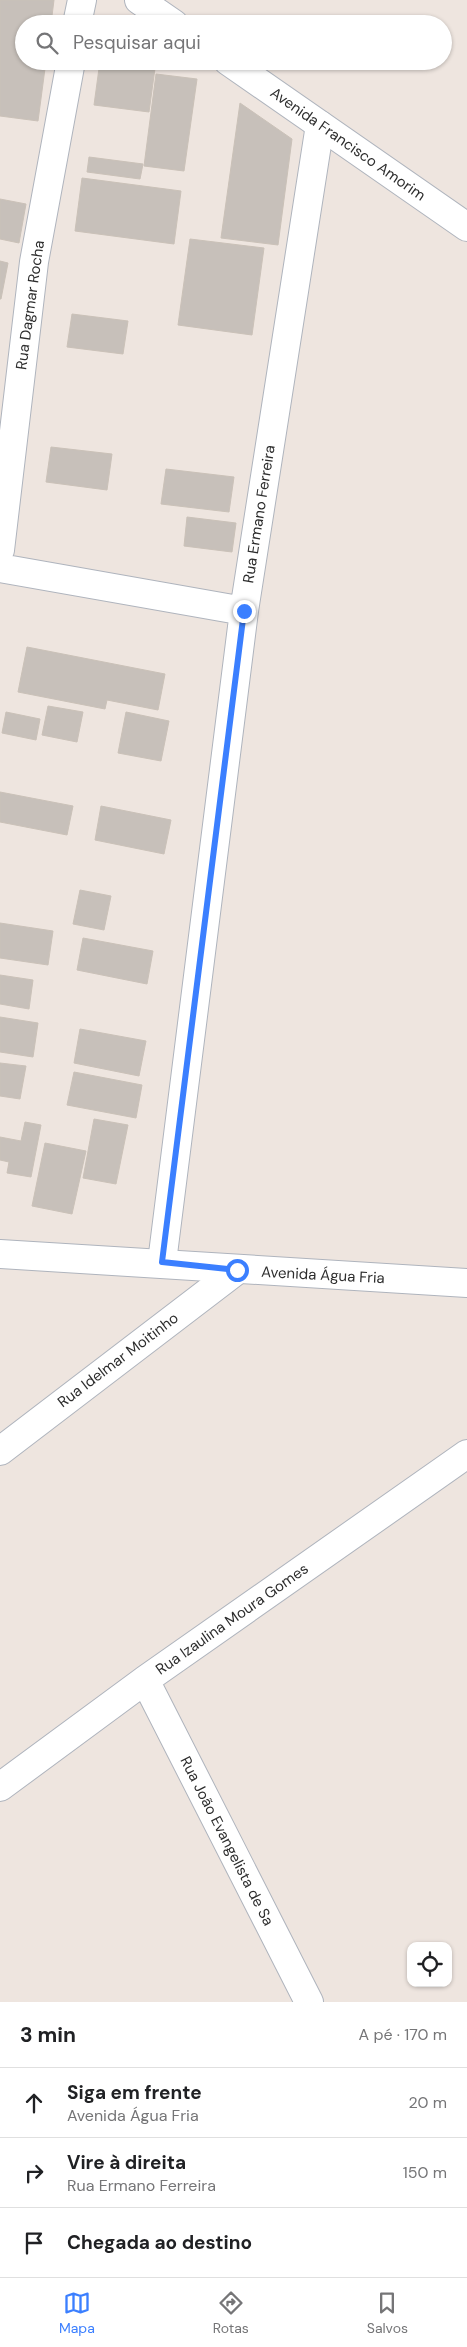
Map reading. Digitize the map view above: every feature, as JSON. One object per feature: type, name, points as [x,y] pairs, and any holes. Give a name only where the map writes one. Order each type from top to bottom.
[{"type":"street","points":[[79,15],[82,0]]},
{"type":"street","points":[[140,0],[161,15]]},
{"type":"street","name":"Rua Dagmar Rocha","points":[[0,550],[34,262],[69,70]]},
{"type":"street","name":"Avenida Francisco Amorim","points":[[241,70],[467,227]]},
{"type":"street","name":"Rua Ermano Ferreira","points":[[162,1262],[244,611],[320,125]]},
{"type":"street","points":[[0,568],[244,611]]},
{"type":"street","name":"Avenida Água Fria","points":[[0,1254],[162,1262],[237,1270],[467,1282]]},
{"type":"street","name":"Rua Idelmar Moitinho","points":[[0,1451],[237,1270]]},
{"type":"street","name":"Rua Izaulina Moura Gomes","points":[[0,1787],[145,1680],[467,1454]]},
{"type":"street","name":"Rua João Evangelista de Sa","points":[[145,1680],[309,2002]]},
{"type":"building","points":[[0,0],[54,0],[52,15],[15,15],[15,70],[45,70],[38,121],[0,116]]},
{"type":"building","points":[[99,70],[155,70],[149,112],[94,105]]},
{"type":"building","points":[[156,74],[197,79],[184,171],[144,166]]},
{"type":"building","points":[[240,103],[292,139],[278,245],[221,238]]},
{"type":"building","points":[[89,157],[143,164],[140,179],[87,172]]},
{"type":"building","points":[[82,178],[181,191],[174,244],[75,231]]},
{"type":"building","points":[[0,199],[26,204],[19,243],[0,239]]},
{"type":"building","points":[[190,239],[264,248],[252,335],[178,325]]},
{"type":"building","points":[[0,261],[8,263],[1,299],[0,299]]},
{"type":"building","points":[[72,314],[128,321],[123,354],[67,347]]},
{"type":"building","points":[[51,447],[112,454],[107,490],[46,482]]},
{"type":"building","points":[[166,469],[234,477],[229,512],[161,504]]},
{"type":"building","points":[[187,517],[236,523],[232,552],[184,546]]},
{"type":"building","points":[[27,647],[165,674],[158,710],[107,700],[105,709],[18,692]]},
{"type":"building","points":[[48,706],[83,712],[77,742],[42,735]]},
{"type":"building","points":[[6,712],[40,719],[36,740],[2,733]]},
{"type":"building","points":[[126,712],[169,721],[161,761],[118,753]]},
{"type":"building","points":[[0,792],[73,806],[67,835],[0,822]]},
{"type":"building","points":[[101,806],[171,820],[164,854],[95,840]]},
{"type":"building","points":[[80,890],[111,896],[104,930],[73,924]]},
{"type":"building","points":[[0,923],[53,931],[48,965],[0,958]]},
{"type":"building","points":[[83,938],[153,951],[147,984],[77,970]]},
{"type":"building","points":[[0,975],[33,980],[29,1009],[0,1004]]},
{"type":"building","points":[[0,1017],[38,1023],[33,1057],[0,1052]]},
{"type":"building","points":[[80,1029],[146,1041],[139,1076],[74,1063]]},
{"type":"building","points":[[0,1063],[26,1066],[20,1099],[0,1096]]},
{"type":"building","points":[[74,1072],[142,1085],[136,1118],[67,1105]]},
{"type":"building","points":[[94,1119],[128,1125],[116,1184],[83,1178]]},
{"type":"building","points":[[25,1122],[41,1125],[31,1177],[7,1173],[9,1162],[0,1160],[0,1137],[21,1141]]},
{"type":"building","points":[[45,1143],[86,1151],[72,1214],[32,1206]]},
{"type":"route","points":[[237,1270],[162,1262],[244,611]]}]
